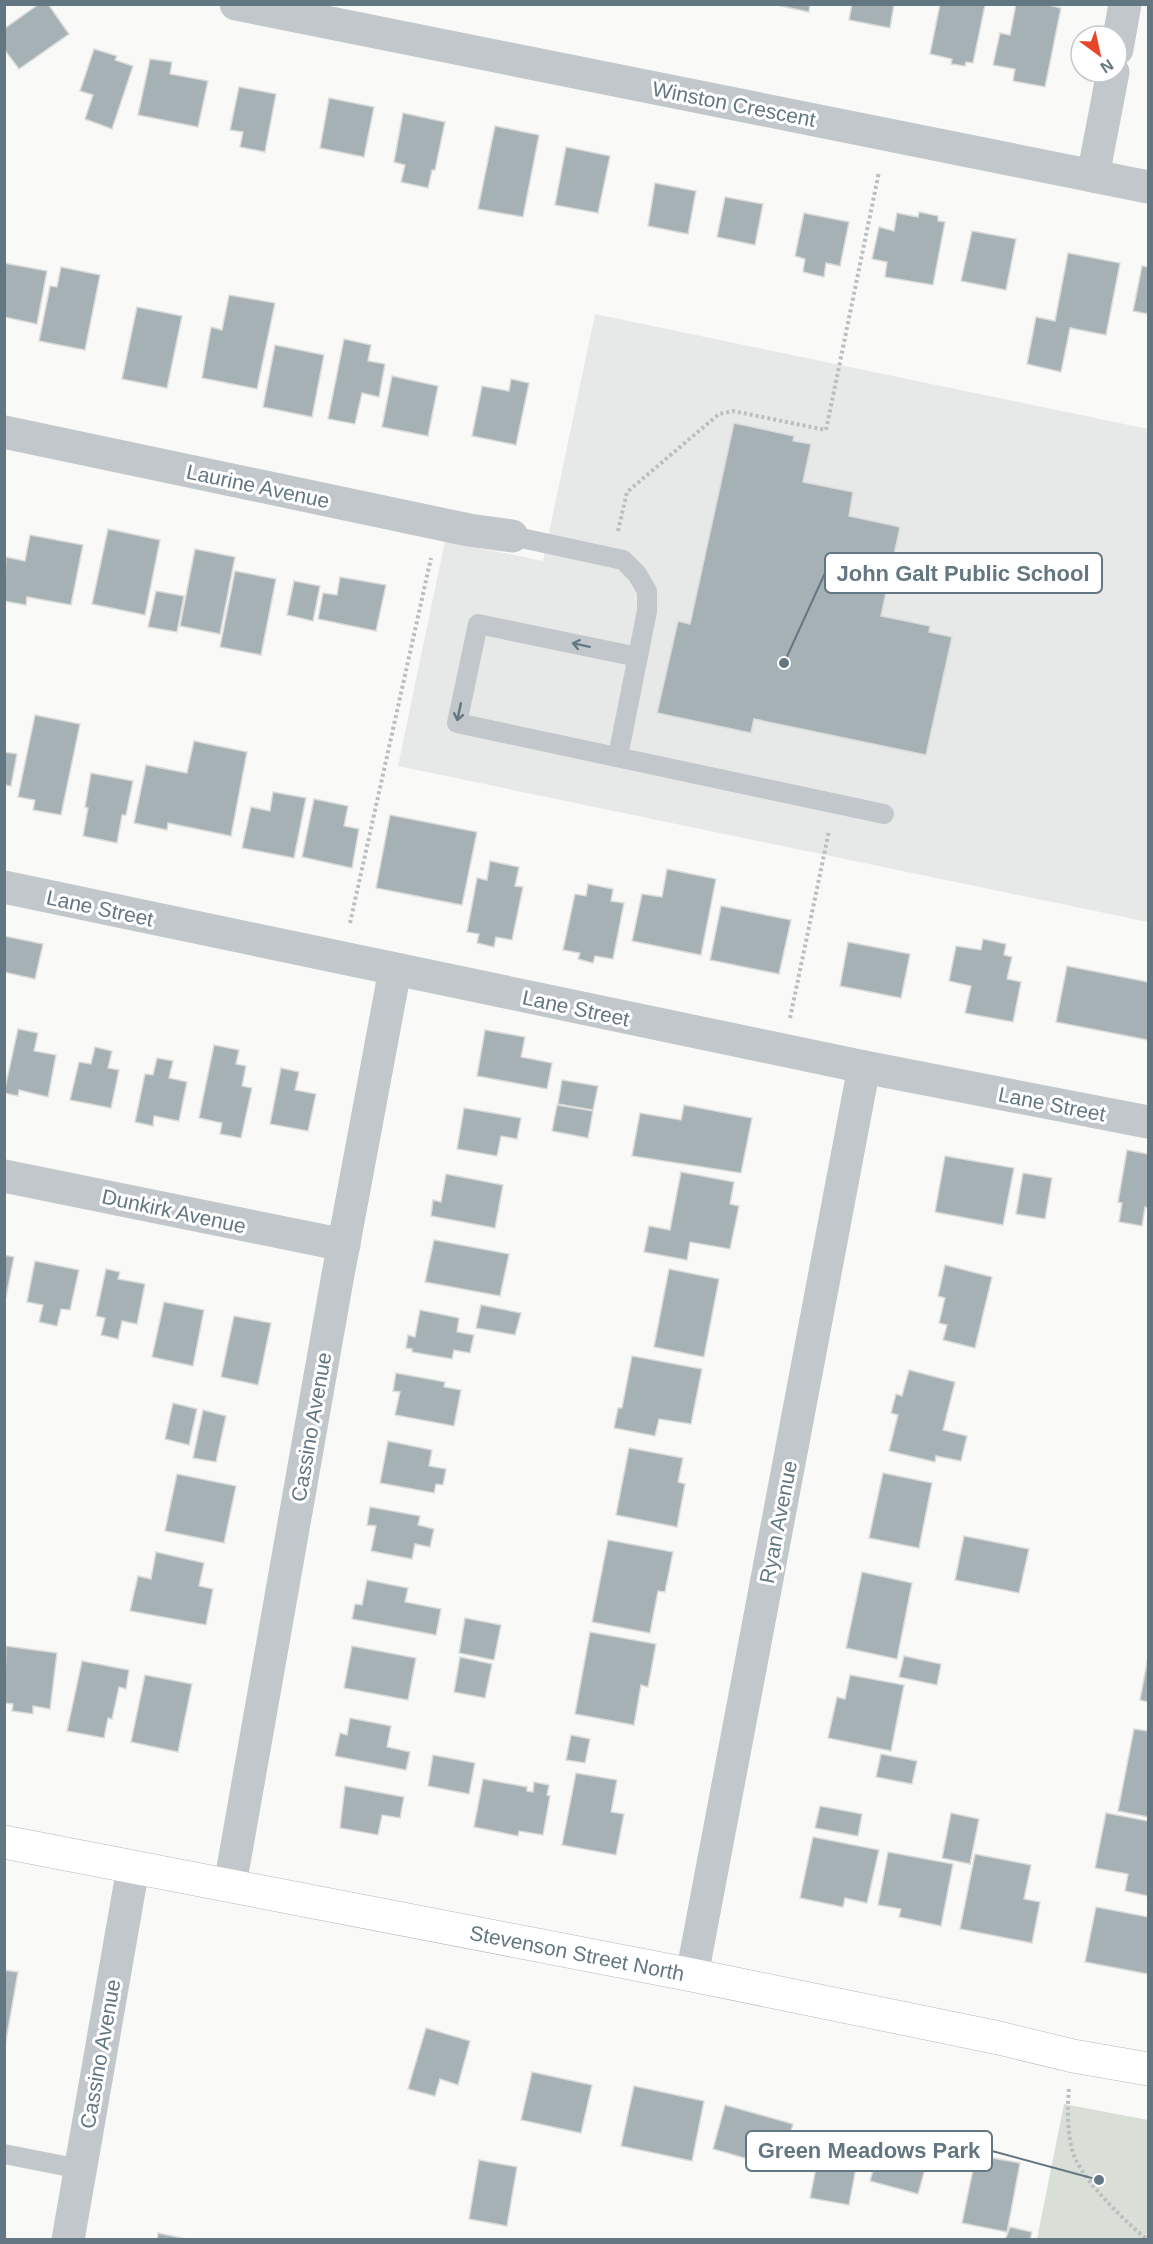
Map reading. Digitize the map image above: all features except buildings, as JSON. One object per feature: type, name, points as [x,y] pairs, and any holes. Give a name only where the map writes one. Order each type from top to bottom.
[{"type":"main road","name":"Stevenson Street North","points":[[4,1842],[692,1976],[987,2036],[1073,2056],[1149,2069]]},
{"type":"street","name":"Winston Crescent","points":[[236,4],[314,12],[1149,187]]},
{"type":"street","points":[[1121,24],[1125,4]]},
{"type":"street","points":[[1093,176],[1111,84]]},
{"type":"street","name":"Laurine Avenue","points":[[4,432],[469,530],[512,536]]},
{"type":"street","name":"Lane Street","points":[[4,887],[783,1051],[1149,1122]]},
{"type":"street","name":"Cassino Avenue","points":[[230,1885],[395,970]]},
{"type":"street","name":"Ryan Avenue","points":[[692,1976],[864,1067]]},
{"type":"street","name":"Dunkirk Avenue","points":[[4,1176],[344,1245]]},
{"type":"street","name":"Cassino Avenue","points":[[68,2240],[133,1868]]},
{"type":"lane","points":[[512,536],[623,560],[637,574],[647,591],[647,611],[618,756]]},
{"type":"lane","points":[[638,657],[478,624],[457,723],[884,814]]},
{"type":"lane","points":[[4,2154],[80,2169]]},
{"type":"path","points":[[611,557],[627,492],[719,414],[733,411],[826,430],[879,172]]},
{"type":"path","points":[[342,958],[431,557]]},
{"type":"path","points":[[783,1051],[835,803]]},
{"type":"path","points":[[1073,2056],[1066,2111],[1074,2157],[1091,2183],[1148,2240]]},
{"type":"shaded area","points":[[595,314],[1148,429],[1148,922],[398,766],[445,541],[543,561]]},
{"type":"shaded area","points":[[1064,2104],[1148,2120],[1148,2239],[1037,2239]]},
{"type":"place","name":"John Galt Public School","points":[[784,663]]},
{"type":"place","name":"Green Meadows Park","points":[[1099,2180]]}]
